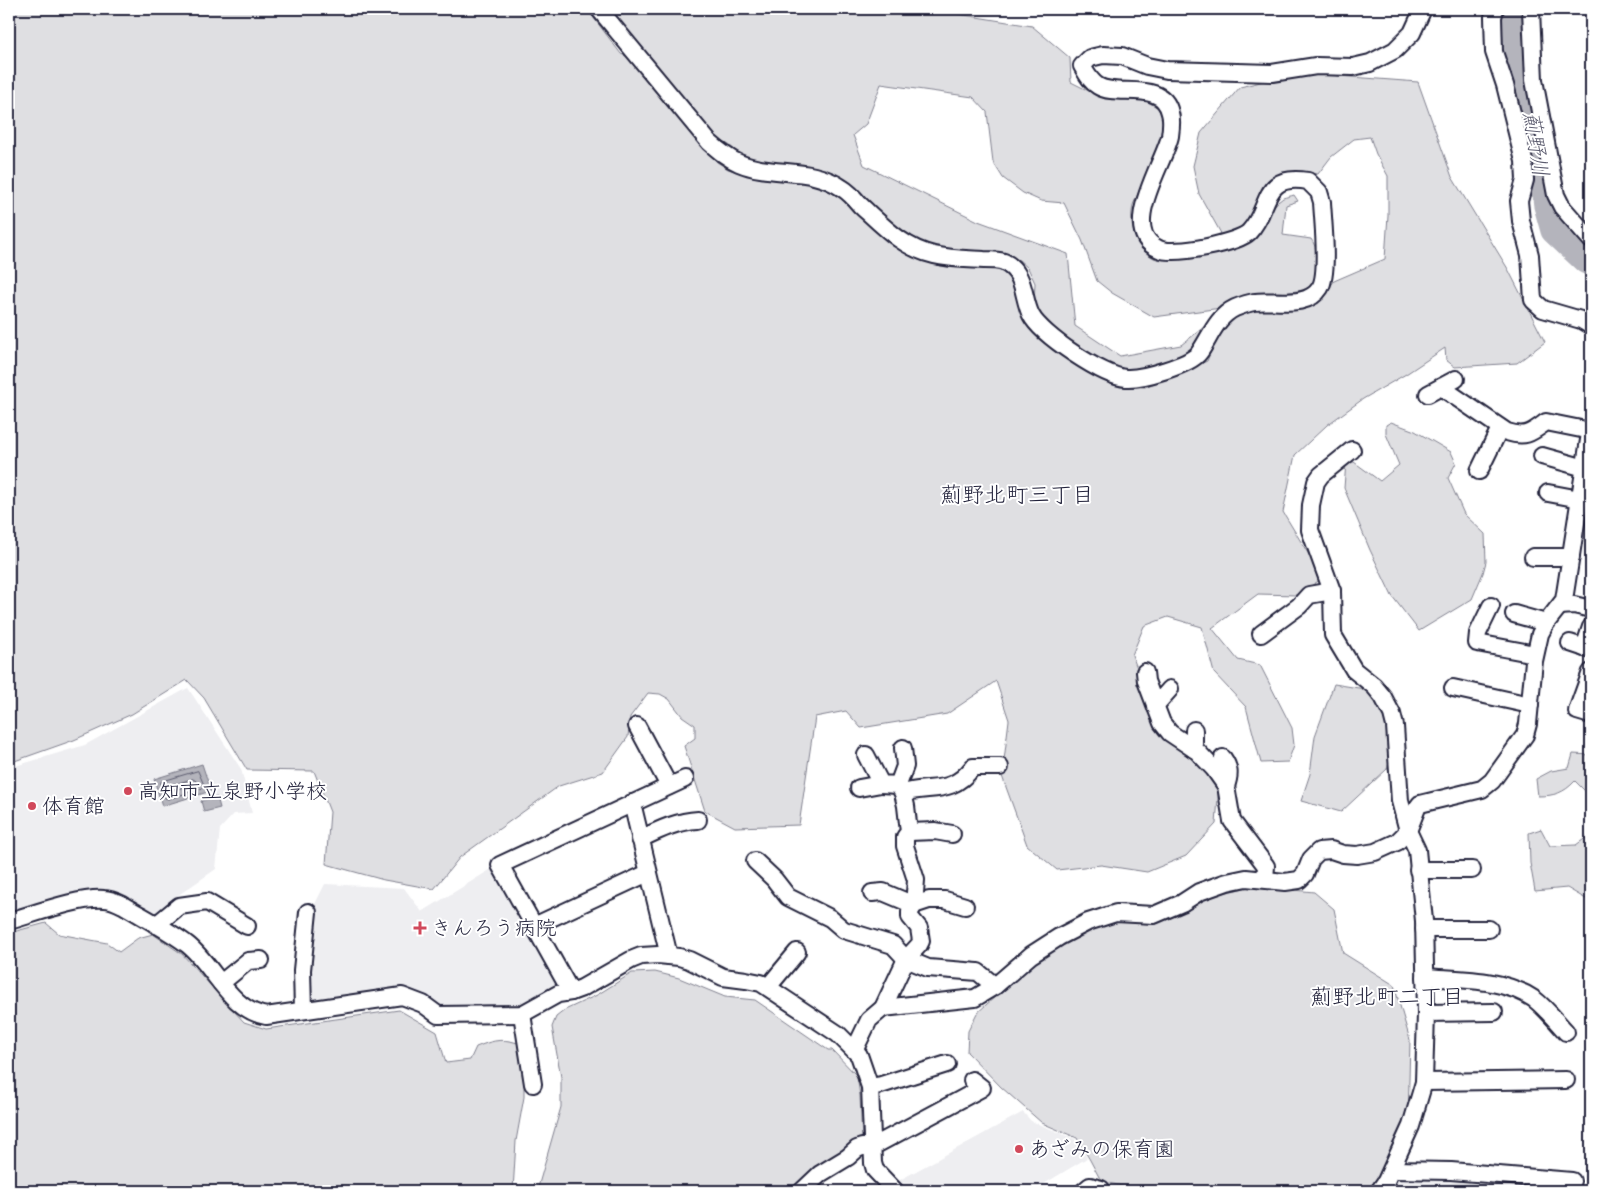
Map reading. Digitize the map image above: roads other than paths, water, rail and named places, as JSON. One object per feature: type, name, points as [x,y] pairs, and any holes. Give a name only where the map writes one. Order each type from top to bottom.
[{"type":"street","points":[[599,9],[709,142],[721,152],[740,164],[813,175],[828,181],[842,188],[890,234],[917,249],[934,255],[1002,261],[1013,268],[1021,280],[1031,314],[1038,324],[1062,345],[1094,366],[1125,378],[1162,372],[1198,355],[1224,315],[1237,307],[1254,302],[1298,301],[1314,294],[1320,288],[1325,276],[1322,202],[1319,192],[1308,181],[1290,180],[1280,182],[1270,194],[1255,224],[1246,235],[1203,248],[1159,250],[1143,232],[1142,216],[1146,194],[1170,137],[1171,115],[1169,108],[1162,99],[1153,93],[1141,90],[1111,90],[1100,87],[1091,81],[1082,66],[1090,58],[1103,55],[1122,56],[1147,66],[1167,70],[1272,73],[1316,66],[1353,67],[1370,63],[1395,50],[1412,33],[1423,9]]},
{"type":"street","points":[[1495,9],[1494,52],[1505,85],[1524,161],[1525,180],[1519,201],[1520,215],[1530,255],[1533,300],[1542,309],[1581,320],[1591,326]]},
{"type":"street","points":[[1531,9],[1534,80],[1556,195],[1562,207],[1591,240]]},
{"type":"street","points":[[1456,379],[1435,391],[1507,432],[1517,435],[1529,434],[1546,422],[1591,431]]},
{"type":"street","points":[[883,1008],[975,998],[994,986],[1031,955],[1060,936],[1088,922],[1116,913],[1154,915],[1182,903],[1199,892],[1227,882],[1246,878],[1285,882],[1299,880],[1305,874],[1311,859],[1319,851],[1331,850],[1343,854],[1375,852],[1396,842],[1408,831],[1416,808],[1420,804],[1482,789],[1492,781],[1525,735],[1528,724],[1535,654],[1540,634],[1546,622],[1564,600],[1591,427]]},
{"type":"street","points":[[1478,471],[1500,428]]},
{"type":"street","points":[[1352,450],[1320,476],[1316,482],[1311,504],[1310,530],[1332,591],[1333,635],[1354,670],[1374,686],[1383,697],[1392,714],[1395,726],[1400,801],[1408,831],[1417,850],[1424,930],[1426,1013],[1424,1082],[1411,1126],[1392,1170],[1379,1191]]},
{"type":"street","points":[[1542,456],[1584,468]]},
{"type":"street","points":[[1548,493],[1580,499]]},
{"type":"street","points":[[1532,557],[1571,557]]},
{"type":"street","points":[[1262,634],[1299,606],[1309,595],[1332,591]]},
{"type":"street","points":[[1560,606],[1574,605],[1591,609]]},
{"type":"street","points":[[1491,606],[1472,630],[1477,643],[1535,654]]},
{"type":"street","points":[[1514,614],[1546,622]]},
{"type":"street","points":[[1582,647],[1591,628]]},
{"type":"street","points":[[1145,672],[1146,681],[1165,729],[1194,749],[1214,769],[1226,786],[1232,821],[1266,866],[1265,879]]},
{"type":"street","points":[[1588,714],[1578,711],[1591,672]]},
{"type":"street","points":[[1453,688],[1530,705]]},
{"type":"street","points":[[1155,706],[1170,689]]},
{"type":"street","points":[[638,726],[669,786]]},
{"type":"street","points":[[1194,730],[1194,749]]},
{"type":"street","points":[[903,748],[905,766],[900,789],[909,832]]},
{"type":"street","points":[[866,756],[881,784]]},
{"type":"street","points":[[1223,758],[1229,767],[1229,778],[1226,786]]},
{"type":"street","points":[[859,788],[881,784],[900,789],[951,786],[963,779],[973,767],[1000,767]]},
{"type":"street","points":[[571,992],[500,865],[685,779]]},
{"type":"street","points":[[632,803],[669,956]]},
{"type":"street","points":[[640,839],[674,824],[698,820]]},
{"type":"street","points":[[855,1049],[869,1020],[883,1008],[906,959],[919,946],[921,941],[919,928],[910,917],[910,912],[914,905],[916,880],[905,846],[905,837],[909,832],[935,830],[952,834]]},
{"type":"street","points":[[755,862],[774,879],[788,897],[830,918],[844,930],[893,944],[906,959],[928,968],[978,972],[994,986]]},
{"type":"street","points":[[1418,870],[1472,870]]},
{"type":"street","points":[[534,926],[648,873]]},
{"type":"street","points":[[872,893],[883,892],[914,905],[929,900],[945,900],[965,906]]},
{"type":"street","points":[[9,921],[78,902],[104,899],[123,905],[188,945],[242,1004],[258,1014],[266,1016],[402,996],[423,1004],[438,1015],[522,1014],[558,994],[571,992],[631,960],[649,955],[679,957],[695,962],[723,977],[746,980],[768,987],[838,1034],[855,1049],[859,1055],[870,1087],[872,1147],[875,1170],[896,1191]]},
{"type":"street","points":[[156,925],[179,906],[207,902],[247,926]]},
{"type":"street","points":[[303,1010],[302,970],[308,912]]},
{"type":"street","points":[[1424,930],[1489,929]]},
{"type":"street","points":[[768,987],[797,952]]},
{"type":"street","points":[[221,983],[248,961],[261,960]]},
{"type":"street","points":[[1425,977],[1498,984],[1526,994],[1545,1008],[1566,1032]]},
{"type":"street","points":[[1426,1013],[1494,1012]]},
{"type":"street","points":[[522,1014],[533,1084]]},
{"type":"street","points":[[870,1087],[882,1086],[947,1064]]},
{"type":"street","points":[[802,1191],[820,1174],[848,1157],[856,1149],[872,1147],[982,1088],[972,1080]]},
{"type":"street","points":[[1424,1082],[1566,1080]]},
{"type":"street","points":[[1392,1170],[1451,1171],[1572,1181]]},
{"type":"street","points":[[1084,1191],[1090,1186],[1102,1189]]},
{"type":"water","points":[[202,764],[211,791],[162,806],[154,779]]},
{"type":"water","points":[[217,797],[220,808],[204,812],[201,801]]},
{"type":"waterway","name":"薊野川","points":[[1514,9],[1511,13],[1510,44],[1513,62],[1529,101],[1540,157],[1546,206],[1553,231],[1585,261],[1591,264]]},
{"type":"place","name":"高知市立泉野小学校","points":[[128,791]]},
{"type":"place","name":"体育館","points":[[32,806]]},
{"type":"place","name":"きんろう病院","points":[[420,928]]},
{"type":"place","name":"あざみの保育園","points":[[1019,1149]]},
{"type":"district","name":"薊野北町三丁目","points":[[1017,495]]},
{"type":"district","name":"薊野北町二丁目","points":[[1387,997]]}]
